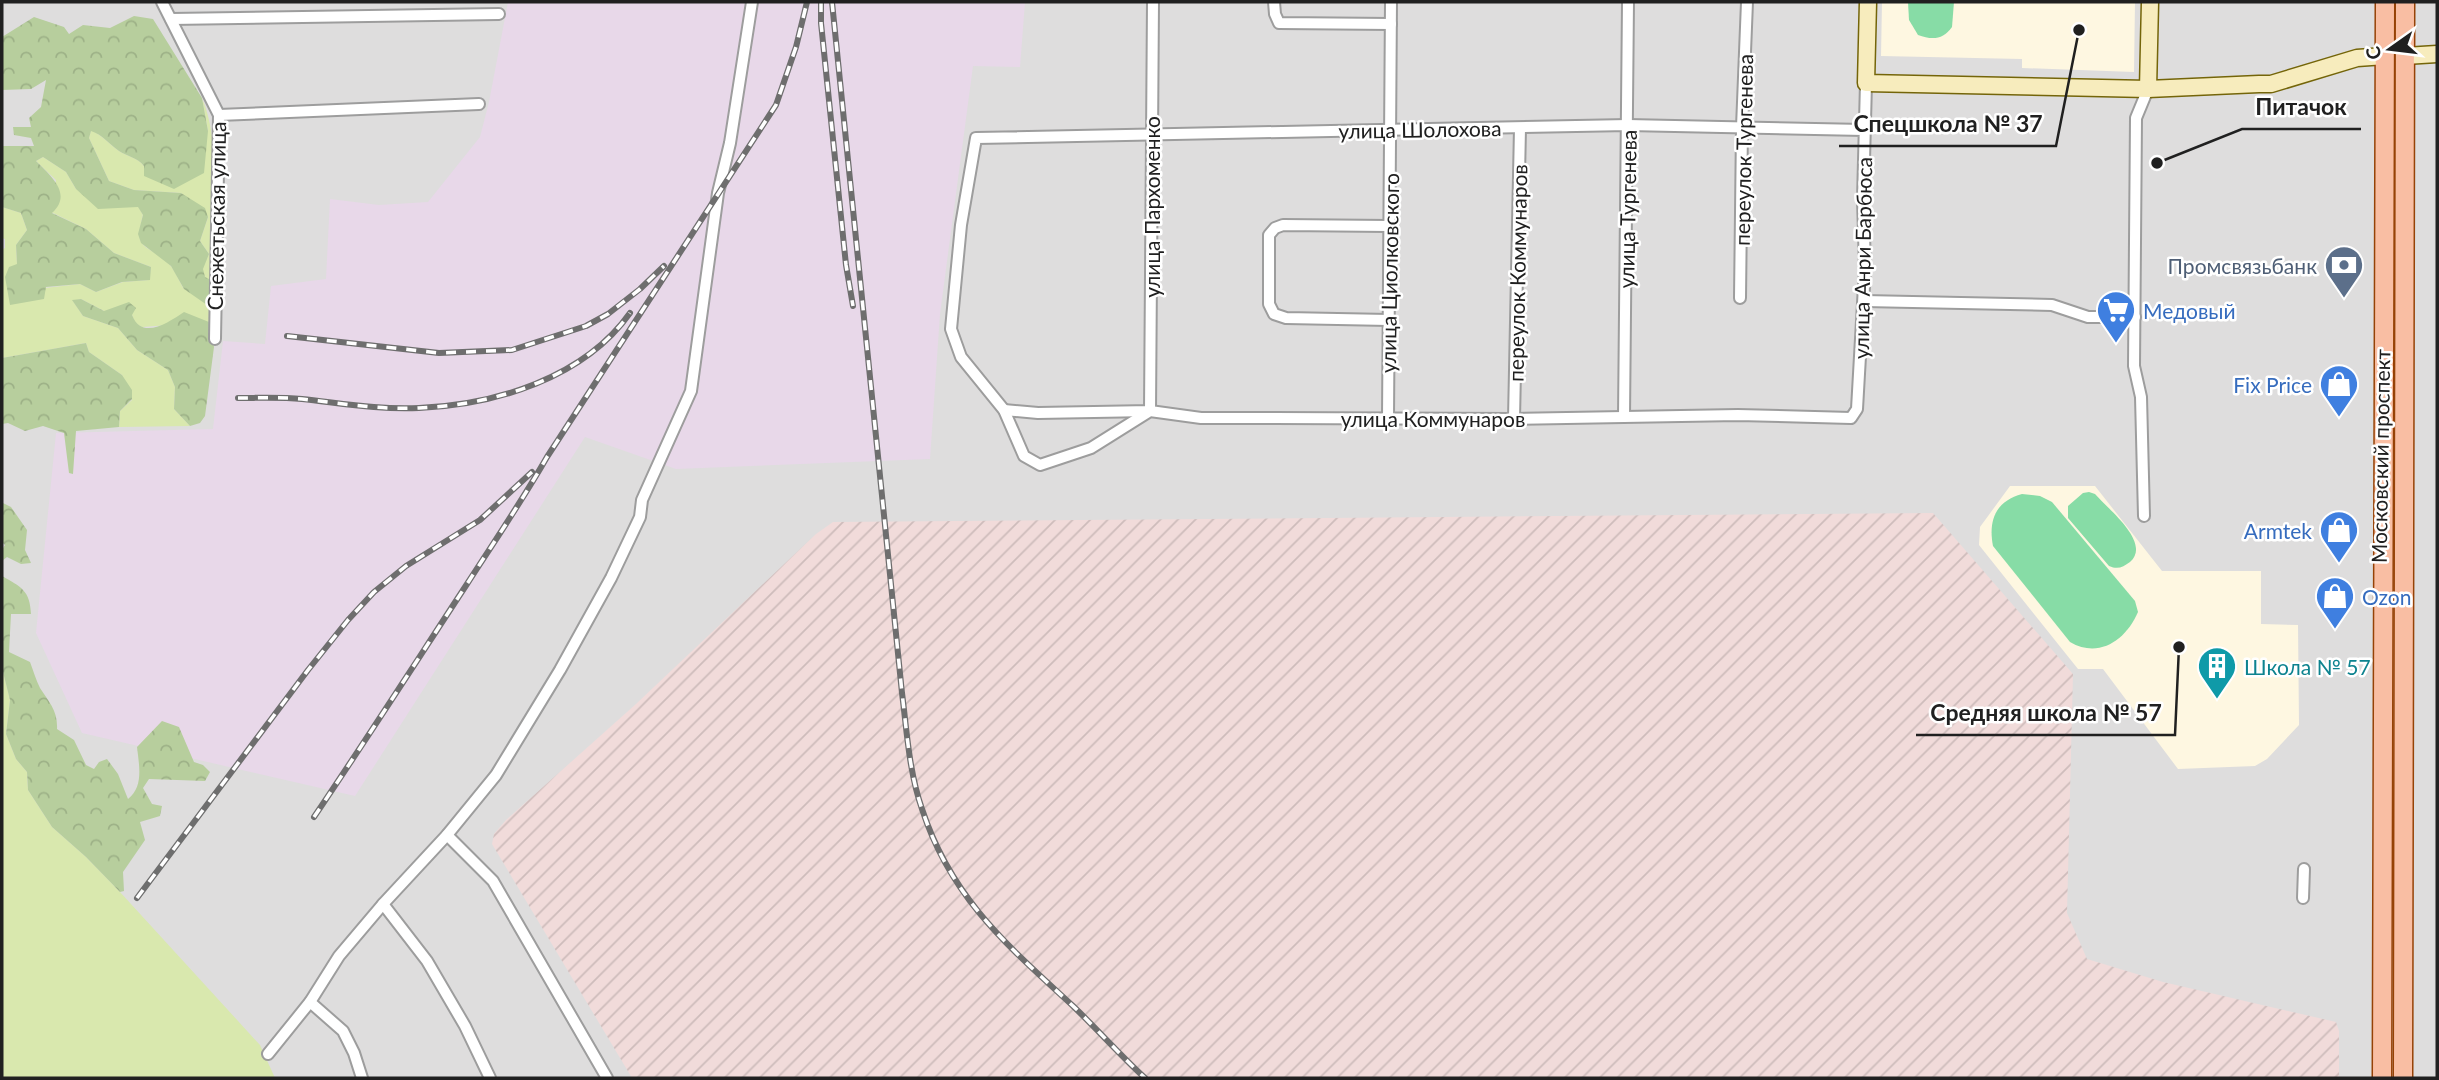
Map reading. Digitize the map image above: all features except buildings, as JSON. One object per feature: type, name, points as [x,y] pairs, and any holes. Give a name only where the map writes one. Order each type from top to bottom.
[{"type":"main road","name":"Московский проспект","points":[[2382,1078],[2385,2]]},
{"type":"main road","name":"Московский проспект","points":[[2403,1078],[2405,2]]},
{"type":"main road","points":[[2385,56],[2405,56]]},
{"type":"main road","points":[[2383,914],[2402,914]]},
{"type":"street","name":"Снежетьская улица","points":[[162,2],[219,114],[215,339]]},
{"type":"street","points":[[268,1054],[310,1002],[339,956],[447,835],[496,775],[560,670],[605,589],[640,517],[642,499],[691,391],[718,193],[730,142],[752,2]]},
{"type":"street","name":"улица Пархоменко","points":[[1150,411],[1153,2]]},
{"type":"street","points":[[1275,2],[1275,14],[1279,23],[1391,24]]},
{"type":"street","name":"улица Циолковского","points":[[1388,418],[1391,2]]},
{"type":"street","name":"улица Тургенева","points":[[1624,417],[1628,2]]},
{"type":"street","name":"переулок Тургенева","points":[[1740,298],[1747,2]]},
{"type":"street","name":"улица Анри Барбюса","points":[[1840,419],[1851,418],[1857,409],[1864,301],[1864,130],[1868,2]]},
{"type":"street","points":[[2144,516],[2141,397],[2134,366],[2136,118],[2148,89],[2150,2]]},
{"type":"street","points":[[171,19],[499,14]]},
{"type":"street","points":[[2405,56],[2437,54]]},
{"type":"street","points":[[1866,83],[2148,89],[2271,83],[2357,58],[2385,56]]},
{"type":"street","points":[[219,114],[480,104]]},
{"type":"street","name":"улица Шолохова","points":[[1004,411],[961,357],[951,329],[961,225],[976,138],[1628,125],[1864,130]]},
{"type":"street","name":"переулок Коммунаров","points":[[1514,419],[1520,128]]},
{"type":"street","points":[[1389,226],[1283,225],[1275,228],[1269,236],[1269,304],[1274,314],[1286,318],[1389,320]]},
{"type":"street","points":[[1864,301],[2052,304],[2088,317],[2135,317]]},
{"type":"street","points":[[1004,411],[1024,456],[1040,465],[1091,448],[1150,411]]},
{"type":"street","name":"улица Коммунаров","points":[[1004,411],[1150,411],[1201,418],[1514,419],[1738,415],[1840,419]]},
{"type":"street","points":[[447,835],[493,881],[607,1078]]},
{"type":"street","points":[[2304,869],[2304,898]]},
{"type":"street","points":[[383,904],[427,961],[466,1026],[489,1078]]},
{"type":"street","points":[[310,1002],[343,1031],[362,1078]]},
{"type":"shaded area","points":[[2,2],[2437,2],[2437,1078],[2,1078]]},
{"type":"shaded area","points":[[508,2],[1025,2],[1020,67],[973,66],[940,314],[930,459],[676,469],[585,437],[355,796],[82,733],[36,633],[56,433],[213,429],[223,341],[265,344],[271,286],[326,279],[330,199],[379,205],[428,202],[480,137]]},
{"type":"shaded area","points":[[1882,2],[2135,2],[2134,72],[2022,68],[2022,59],[1881,56]]},
{"type":"shaded area","points":[[2010,486],[2095,486],[2162,571],[2261,571],[2261,624],[2298,625],[2299,725],[2267,759],[2255,766],[2178,769],[2103,669],[2078,669],[1979,545],[1980,527]]},
{"type":"shaded area","points":[[1933,513],[2073,674],[2067,913],[2087,959],[2163,982],[2336,1022],[2339,1031],[2339,1078],[632,1078],[492,844],[494,834],[506,820],[636,704],[816,534],[833,522]]},
{"type":"green space","points":[[1908,2],[1954,2],[1952,27],[1937,38],[1918,35],[1909,20]]},
{"type":"green space","points":[[134,16],[153,19],[202,98],[208,131],[204,173],[174,189],[144,176],[144,166],[141,163],[119,151],[99,135],[91,131],[89,138],[109,181],[134,190],[181,193],[205,208],[208,217],[200,241],[209,254],[203,269],[205,277],[213,281],[211,298],[207,305],[184,289],[171,266],[141,243],[138,234],[143,215],[138,207],[98,209],[76,189],[66,172],[43,157],[36,161],[53,179],[60,192],[58,206],[52,213],[86,229],[114,253],[151,267],[150,280],[122,282],[96,292],[80,284],[46,287],[44,299],[10,305],[5,277],[9,267],[17,264],[16,245],[27,230],[21,213],[2,207],[2,146],[34,146],[31,138],[14,135],[13,127],[31,127],[29,118],[41,107],[46,80],[31,89],[2,90],[2,37],[34,17],[64,27],[69,34],[83,25],[110,28]]},
{"type":"green space","points":[[202,98],[211,129],[219,245],[214,347],[209,322],[142,327],[135,323],[132,315],[104,311],[81,299],[73,301],[83,316],[118,328],[137,350],[168,370],[175,387],[174,409],[190,426],[119,427],[120,411],[132,400],[122,375],[89,352],[86,343],[2,358],[2,250],[5,248],[5,239],[2,238],[2,207],[21,213],[27,230],[16,245],[17,264],[45,288],[80,284],[96,292],[123,282],[149,280],[151,267],[114,253],[86,229],[51,212],[56,180],[36,161],[43,157],[66,172],[76,189],[138,206],[143,215],[141,241],[169,264],[184,289],[205,277],[202,269],[209,254],[200,241],[208,217],[181,193],[134,190],[109,181],[89,138],[91,130],[144,166],[208,131]]},
{"type":"green space","points":[[81,299],[104,311],[129,302],[136,308],[132,315],[136,323],[142,327],[156,327],[184,312],[209,322],[214,347],[205,416],[200,423],[190,426],[174,409],[175,387],[168,370],[137,350],[118,328],[83,316],[72,300]]},
{"type":"green space","points":[[86,343],[89,352],[122,375],[132,390],[132,399],[120,411],[119,427],[76,431],[73,474],[69,473],[64,433],[43,426],[25,431],[8,423],[2,424],[2,358]]},
{"type":"green space","points":[[2,465],[3,503],[11,507],[27,530],[25,550],[31,563],[21,564],[7,557],[2,561],[5,545],[2,542]]},
{"type":"green space","points":[[2083,493],[2095,494],[2109,508],[2132,536],[2136,545],[2135,554],[2123,567],[2109,566],[2068,518],[2068,506]]},
{"type":"green space","points":[[2022,494],[2040,496],[2052,502],[2135,601],[2138,612],[2133,622],[2110,644],[2091,648],[2070,642],[1993,546],[1992,528],[1996,513],[2006,501]]},
{"type":"green space","points":[[2,576],[23,590],[29,599],[31,614],[11,614],[9,652],[30,662],[40,688],[50,702],[57,729],[74,740],[86,765],[94,769],[99,762],[107,759],[118,774],[128,799],[138,782],[137,747],[162,721],[179,727],[194,762],[203,765],[210,772],[205,781],[149,779],[143,788],[152,804],[162,806],[160,816],[140,822],[145,840],[123,872],[124,891],[120,892],[52,827],[28,790],[27,772],[16,759],[6,734],[10,700],[2,668]]},
{"type":"green space","points":[[2,668],[10,700],[6,734],[16,759],[27,772],[28,790],[52,827],[120,892],[260,1045],[275,1078],[2,1078]]},
{"type":"railway","points":[[314,817],[776,105],[796,47],[807,2]]},
{"type":"railway","points":[[821,2],[846,265],[853,306]]},
{"type":"railway","points":[[832,2],[902,693],[909,752],[922,809],[934,841],[949,869],[984,918],[1145,1078]]},
{"type":"railway","points":[[287,336],[439,353],[512,350],[586,326],[608,314],[664,266]]},
{"type":"railway","points":[[238,398],[294,398],[404,408],[448,406],[478,401],[536,384],[563,371],[611,336],[630,313]]},
{"type":"railway","points":[[137,898],[348,620],[374,592],[406,566],[480,520],[532,472]]},
{"type":"place","name":"Спецшкола № 37","points":[[2079,30]]},
{"type":"place","name":"Питачок","points":[[2157,163]]},
{"type":"place","name":"Промсвязьбанк","points":[[2344,299]]},
{"type":"place","name":"Медовый","points":[[2116,344]]},
{"type":"place","name":"Fix Price","points":[[2339,418]]},
{"type":"place","name":"Armtek","points":[[2339,564]]},
{"type":"place","name":"Ozon","points":[[2335,630]]},
{"type":"place","name":"Средняя школа № 57","points":[[2179,647]]},
{"type":"place","name":"Школа № 57","points":[[2217,700]]}]
